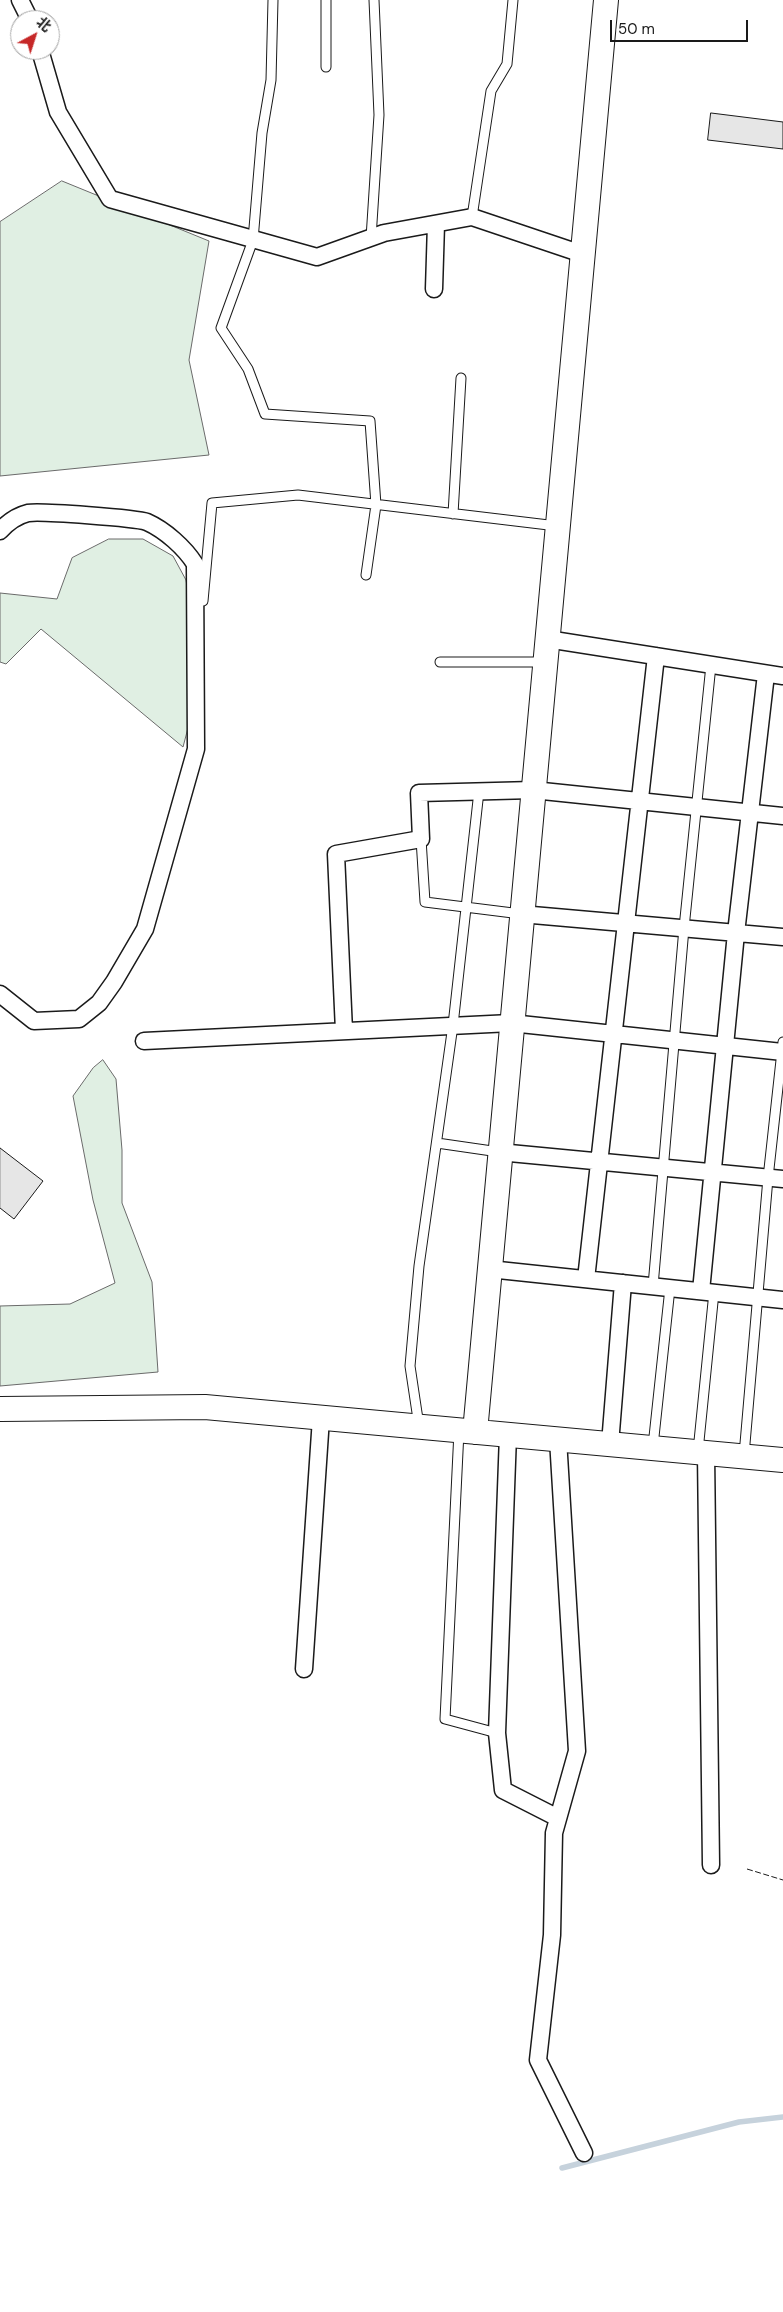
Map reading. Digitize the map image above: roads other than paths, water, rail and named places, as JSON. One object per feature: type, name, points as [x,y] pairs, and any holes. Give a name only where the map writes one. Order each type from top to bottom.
[{"type":"street","points":[[467,1431],[489,1269],[606,0]]},
{"type":"street","points":[[43,60],[58,112],[110,199],[317,257],[384,233],[472,217],[582,254]]},
{"type":"street","points":[[434,289],[436,224]]},
{"type":"street","points":[[0,531],[10,520],[28,513],[108,518],[146,522],[186,549],[195,564],[196,739],[196,749],[145,929],[114,982],[99,1003],[79,1019],[34,1021],[0,994]]},
{"type":"street","points":[[547,639],[783,676]]},
{"type":"street","points":[[586,1279],[656,656]]},
{"type":"street","points":[[708,1292],[713,1172],[736,933],[766,674]]},
{"type":"street","points":[[344,1031],[336,854],[421,839],[419,792],[533,790],[783,816]]},
{"type":"street","points":[[521,914],[783,937]]},
{"type":"street","points":[[144,1041],[511,1023],[725,1046],[783,1049]]},
{"type":"street","points":[[499,1152],[776,1178]]},
{"type":"street","points":[[489,1269],[783,1300]]},
{"type":"street","points":[[610,1444],[623,1283]]},
{"type":"street","points":[[0,1409],[205,1406],[783,1460]]},
{"type":"street","points":[[304,1669],[321,1418]]},
{"type":"street","points":[[508,1435],[497,1733],[503,1790],[558,1818]]},
{"type":"street","points":[[558,1439],[577,1751],[554,1833],[552,1935],[538,2060],[584,2153]]},
{"type":"street","points":[[702,1452],[711,1865]]},
{"type":"lane","points":[[274,0],[271,80],[262,132],[253,240],[221,328],[248,369],[265,414],[370,421],[376,505],[366,575]]},
{"type":"lane","points":[[326,0],[326,67]]},
{"type":"lane","points":[[370,238],[380,115],[374,0]]},
{"type":"lane","points":[[472,217],[491,91],[508,64],[512,0]]},
{"type":"lane","points":[[454,514],[461,378]]},
{"type":"lane","points":[[203,601],[212,503],[298,496],[557,526]]},
{"type":"lane","points":[[440,662],[544,662]]},
{"type":"lane","points":[[652,1286],[684,928],[711,665]]},
{"type":"lane","points":[[419,1426],[410,1366],[419,1266],[453,1025],[479,791]]},
{"type":"lane","points":[[421,839],[424,902],[521,914]]},
{"type":"lane","points":[[744,1456],[758,1297],[776,1178],[783,1049]]},
{"type":"lane","points":[[437,1143],[499,1152]]},
{"type":"lane","points":[[653,1447],[670,1288]]},
{"type":"lane","points":[[702,1452],[708,1292]]},
{"type":"lane","points":[[467,1431],[446,1719],[497,1733]]},
{"type":"waterway","points":[[562,2168],[739,2122],[783,2117]]}]
